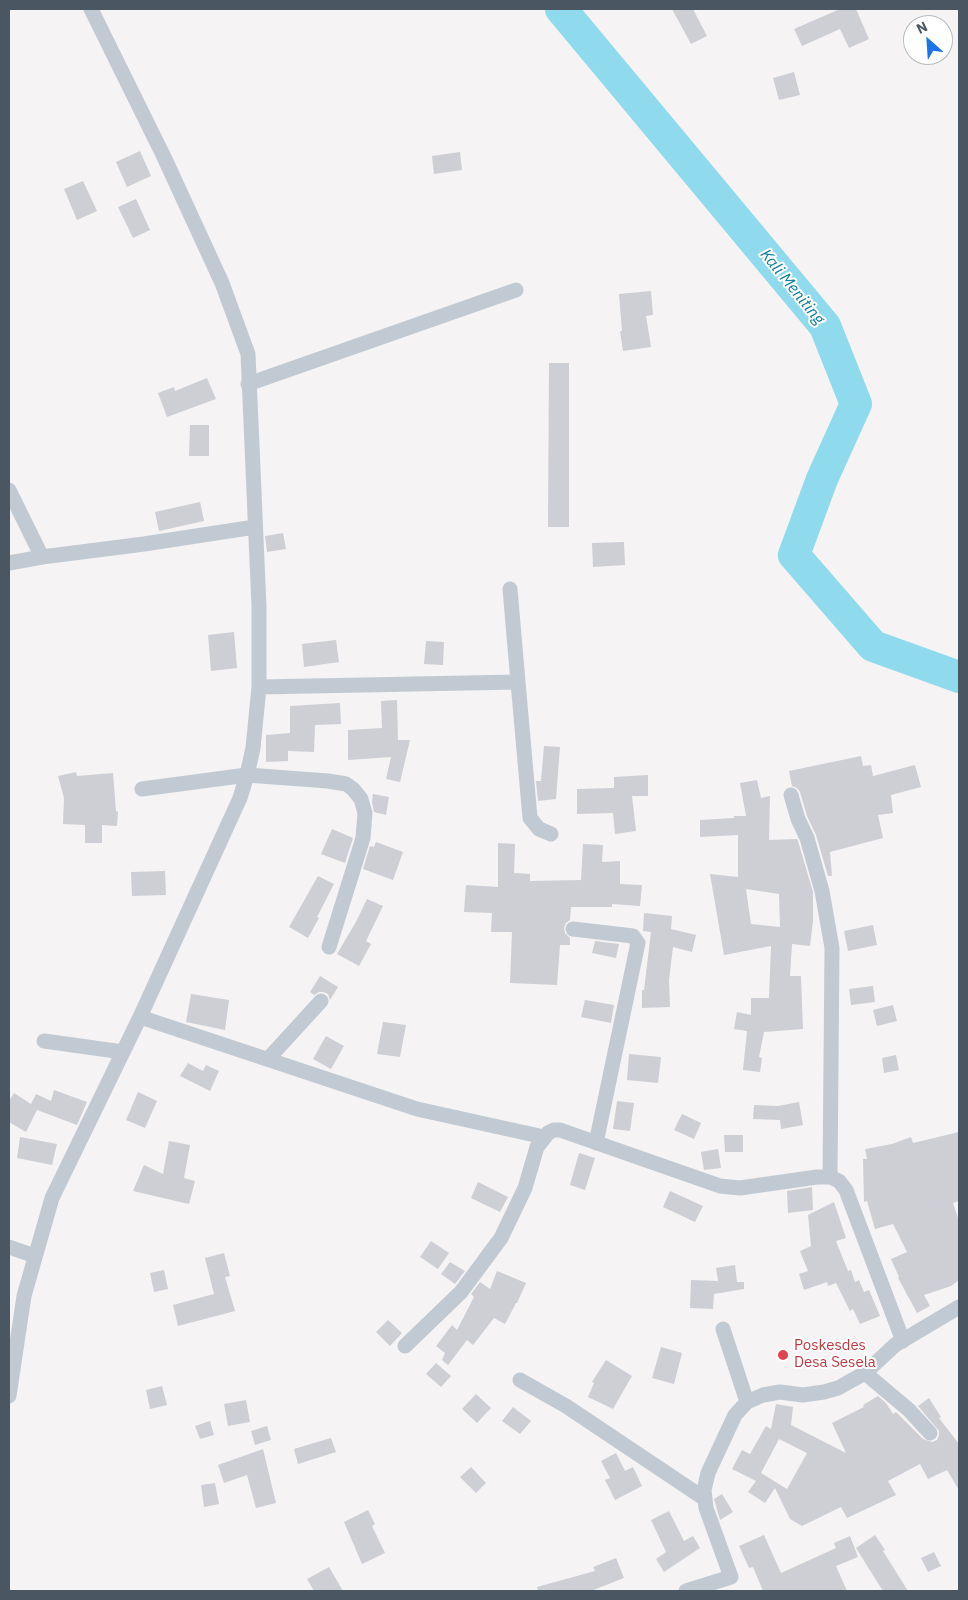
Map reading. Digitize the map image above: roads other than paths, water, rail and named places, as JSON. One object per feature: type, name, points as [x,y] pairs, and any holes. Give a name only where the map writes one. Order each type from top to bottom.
[{"type":"street","points":[[9,1396],[15,1312],[24,1296],[52,1198],[124,1052],[240,798],[247,775],[256,730],[259,687],[259,607],[248,354],[222,282],[164,156],[91,9]]},
{"type":"street","points":[[248,384],[516,290]]},
{"type":"street","points":[[9,490],[42,557]]},
{"type":"street","points":[[9,564],[42,557],[255,527]]},
{"type":"street","points":[[510,589],[530,818],[539,829],[551,834]]},
{"type":"street","points":[[259,687],[518,682]]},
{"type":"street","points":[[142,789],[247,775],[346,784],[361,799],[365,813],[363,838],[330,947]]},
{"type":"street","points":[[791,795],[798,820],[807,838],[822,891],[832,948],[830,1177]]},
{"type":"street","points":[[573,929],[633,936],[638,943],[596,1143]]},
{"type":"street","points":[[268,1060],[322,1001]]},
{"type":"street","points":[[140,1017],[417,1109],[544,1137]]},
{"type":"street","points":[[44,1041],[124,1052]]},
{"type":"street","points":[[405,1346],[461,1292],[501,1238],[525,1188],[537,1147],[544,1137],[554,1130],[560,1130],[720,1186],[740,1188],[817,1176],[830,1177],[839,1181],[846,1190],[903,1340]]},
{"type":"street","points":[[9,1247],[35,1256]]},
{"type":"street","points":[[686,1591],[731,1577],[706,1508],[705,1482],[735,1415],[747,1402],[771,1392],[803,1395],[838,1388],[864,1373],[903,1340],[959,1307]]},
{"type":"street","points":[[723,1329],[747,1402]]},
{"type":"street","points":[[864,1373],[909,1410],[930,1433]]},
{"type":"street","points":[[520,1380],[566,1406],[705,1499]]},
{"type":"waterway","name":"Kali Meniting","points":[[561,9],[825,326],[856,404],[822,479],[794,555],[873,646],[959,677]]},
{"type":"place","name":"Poskesdes Desa Sesela","points":[[783,1355]]}]
